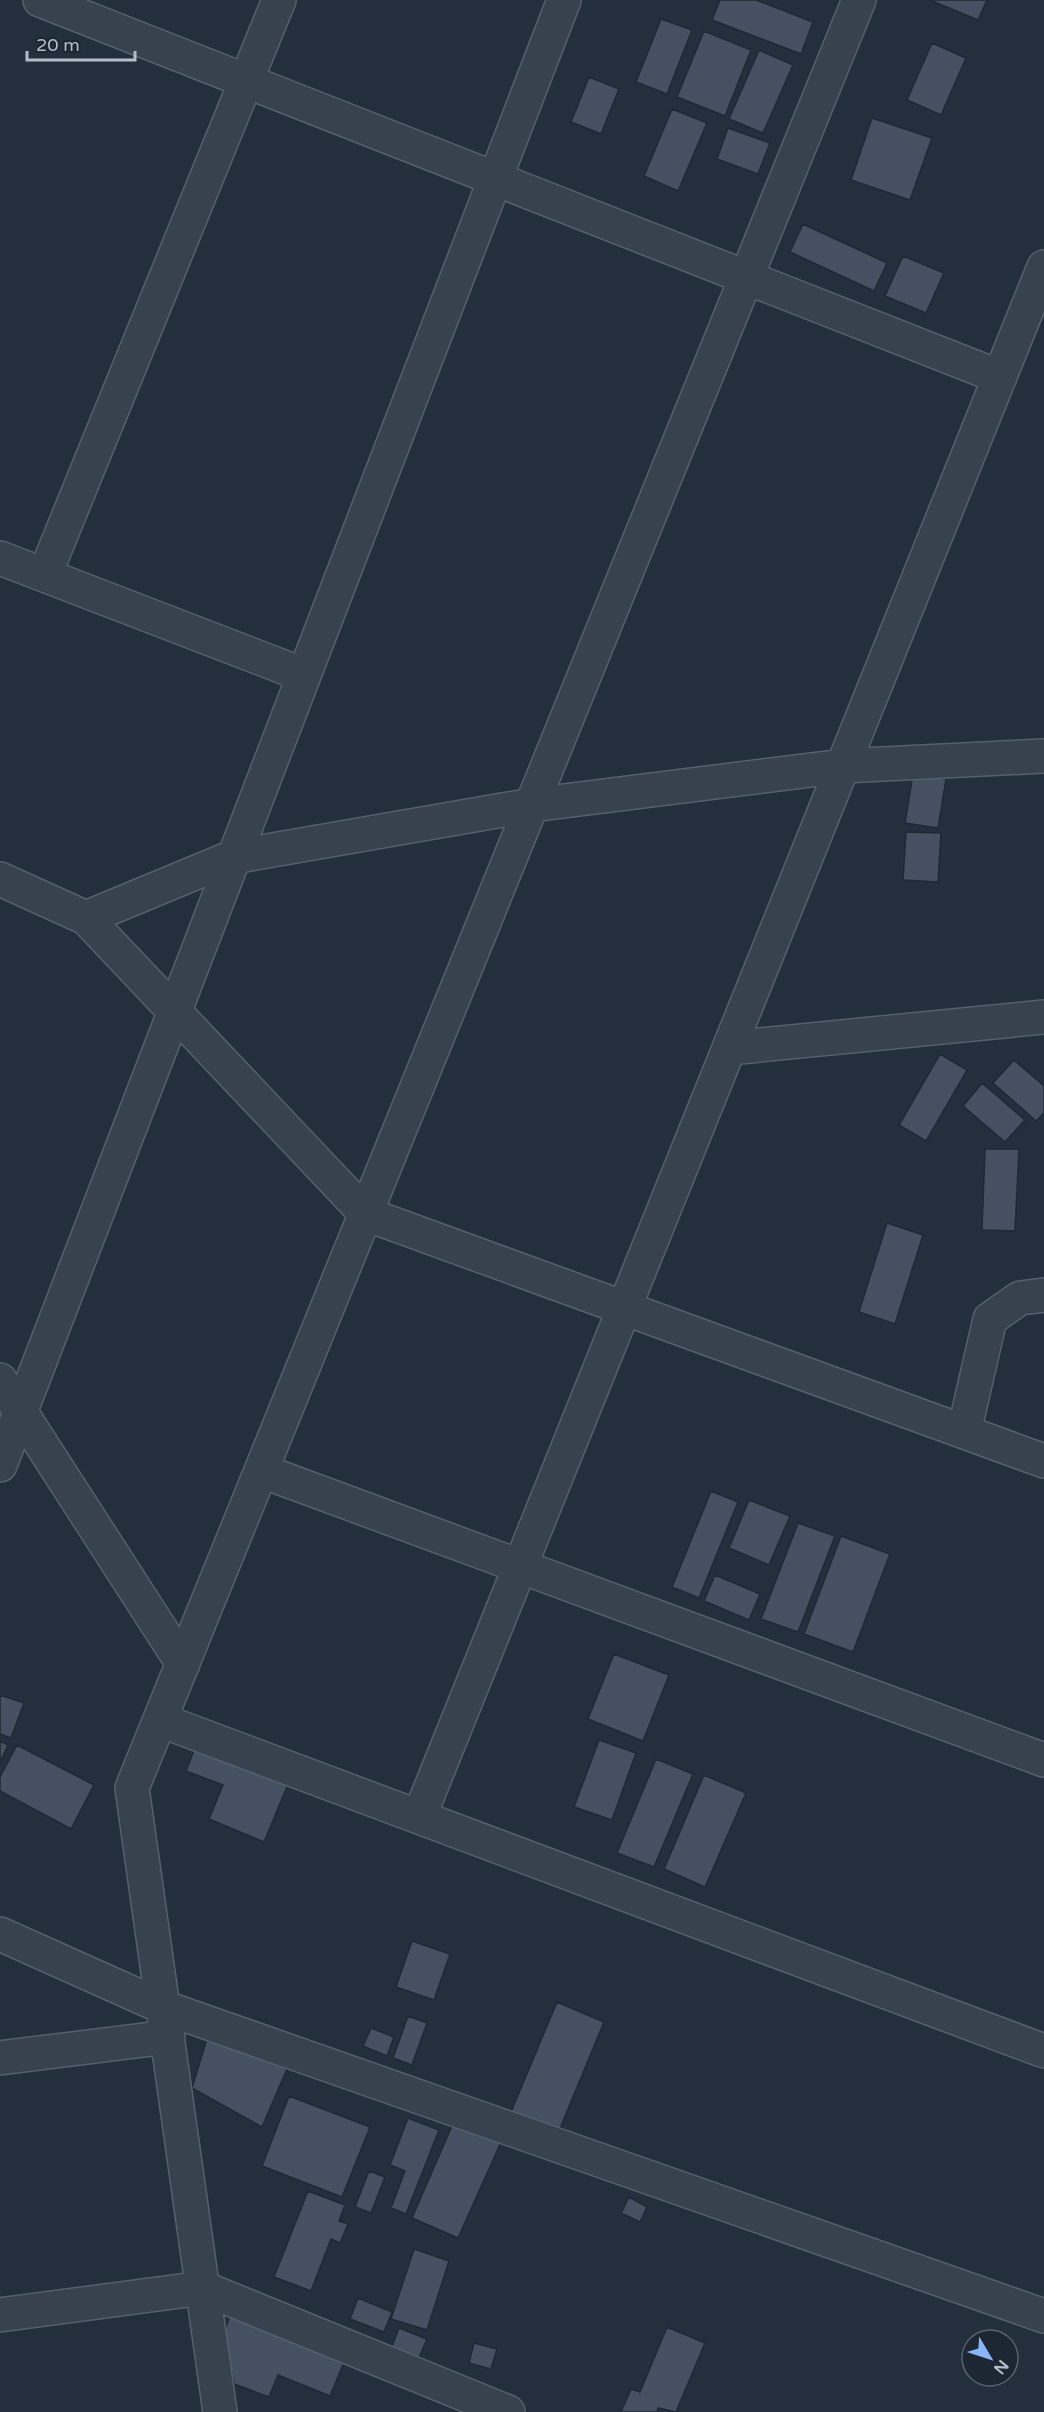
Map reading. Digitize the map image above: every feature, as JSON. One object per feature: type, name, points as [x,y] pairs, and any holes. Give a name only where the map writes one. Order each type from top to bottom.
[{"type":"street","points":[[40,0],[1000,377]]},
{"type":"street","points":[[45,574],[279,0]]},
{"type":"street","points":[[0,1465],[564,0]]},
{"type":"street","points":[[220,2412],[132,1788],[859,0]]},
{"type":"street","points":[[419,1817],[1044,267]]},
{"type":"street","points":[[0,558],[304,675]]},
{"type":"street","points":[[86,918],[233,857],[532,805],[843,766],[1044,756]]},
{"type":"street","points":[[0,879],[86,918],[366,1214],[1044,1461]]},
{"type":"street","points":[[729,1048],[1044,1017]]},
{"type":"street","points":[[964,1432],[990,1319],[1020,1298],[1044,1295]]},
{"type":"street","points":[[0,1380],[183,1664]]},
{"type":"street","points":[[262,1471],[1044,1760]]},
{"type":"street","points":[[160,1720],[1044,2051]]},
{"type":"street","points":[[0,1934],[165,2022],[1044,2316]]},
{"type":"street","points":[[0,2058],[165,2022]]},
{"type":"street","points":[[0,2315],[203,2288],[508,2412]]},
{"type":"building","points":[[720,0],[756,0],[813,22],[801,54],[712,20]]},
{"type":"building","points":[[930,0],[987,0],[978,20]]},
{"type":"building","points":[[661,19],[692,30],[667,94],[636,82]]},
{"type":"building","points":[[704,31],[751,50],[725,116],[677,97]]},
{"type":"building","points":[[932,43],[966,58],[941,115],[907,100]]},
{"type":"building","points":[[759,50],[793,65],[763,133],[729,119]]},
{"type":"building","points":[[589,77],[619,89],[601,134],[571,122]]},
{"type":"building","points":[[672,109],[707,123],[678,191],[644,176]]},
{"type":"building","points":[[872,118],[932,138],[910,200],[851,180]]},
{"type":"building","points":[[728,128],[770,143],[758,174],[717,159]]},
{"type":"building","points":[[803,224],[887,263],[874,291],[790,252]]},
{"type":"building","points":[[903,256],[944,273],[926,313],[885,296]]},
{"type":"building","points":[[913,774],[946,779],[938,828],[905,823]]},
{"type":"building","points":[[906,832],[941,833],[938,882],[903,880]]},
{"type":"building","points":[[940,1054],[967,1070],[926,1141],[899,1125]]},
{"type":"building","points":[[1014,1060],[1044,1086],[1044,1113],[1036,1121],[993,1083]]},
{"type":"building","points":[[982,1083],[1025,1120],[1005,1142],[963,1106]]},
{"type":"building","points":[[985,1149],[1019,1149],[1015,1231],[982,1230]]},
{"type":"building","points":[[887,1223],[923,1235],[895,1324],[859,1312]]},
{"type":"building","points":[[711,1491],[738,1502],[699,1598],[672,1587]]},
{"type":"building","points":[[749,1500],[790,1516],[769,1565],[729,1548]]},
{"type":"building","points":[[798,1523],[835,1536],[798,1632],[761,1619]]},
{"type":"building","points":[[841,1536],[890,1554],[853,1652],[804,1634]]},
{"type":"building","points":[[715,1575],[760,1594],[749,1620],[704,1601]]},
{"type":"building","points":[[614,1654],[669,1675],[643,1741],[588,1719]]},
{"type":"building","points":[[0,1695],[24,1703],[11,1738],[0,1734]]},
{"type":"building","points":[[599,1740],[636,1753],[612,1820],[574,1807]]},
{"type":"building","points":[[0,1741],[8,1745],[0,1763]]},
{"type":"building","points":[[17,1745],[94,1785],[71,1829],[0,1791],[0,1777]]},
{"type":"building","points":[[196,1745],[289,1782],[264,1842],[209,1819],[223,1785],[186,1771]]},
{"type":"building","points":[[656,1759],[693,1774],[654,1867],[617,1853]]},
{"type":"building","points":[[704,1775],[746,1793],[705,1887],[664,1869]]},
{"type":"building","points":[[412,1941],[450,1954],[434,2000],[396,1987]]},
{"type":"building","points":[[557,2002],[604,2022],[559,2131],[511,2112]]},
{"type":"building","points":[[408,2016],[427,2023],[412,2065],[393,2058]]},
{"type":"building","points":[[371,2028],[394,2037],[387,2056],[363,2046]]},
{"type":"building","points":[[208,2035],[287,2069],[262,2127],[192,2088]]},
{"type":"building","points":[[289,2096],[370,2127],[342,2197],[262,2166]]},
{"type":"building","points":[[408,2118],[439,2130],[406,2214],[391,2208],[405,2171],[390,2165]]},
{"type":"building","points":[[455,2119],[502,2140],[458,2238],[412,2218]]},
{"type":"building","points":[[369,2171],[385,2177],[371,2213],[355,2207]]},
{"type":"building","points":[[308,2191],[345,2205],[339,2221],[348,2224],[340,2243],[331,2239],[311,2291],[274,2277]]},
{"type":"building","points":[[629,2197],[647,2207],[640,2222],[621,2213]]},
{"type":"building","points":[[414,2249],[449,2261],[427,2330],[391,2319]]},
{"type":"building","points":[[358,2298],[392,2312],[384,2332],[350,2319]]},
{"type":"building","points":[[232,2310],[347,2355],[330,2396],[278,2375],[269,2397],[234,2384],[224,2332]]},
{"type":"building","points":[[667,2327],[705,2343],[676,2412],[658,2408],[657,2412],[621,2412],[631,2389],[640,2392]]},
{"type":"building","points":[[399,2328],[427,2339],[418,2360],[391,2349]]},
{"type":"building","points":[[474,2343],[497,2349],[491,2369],[469,2363]]}]
